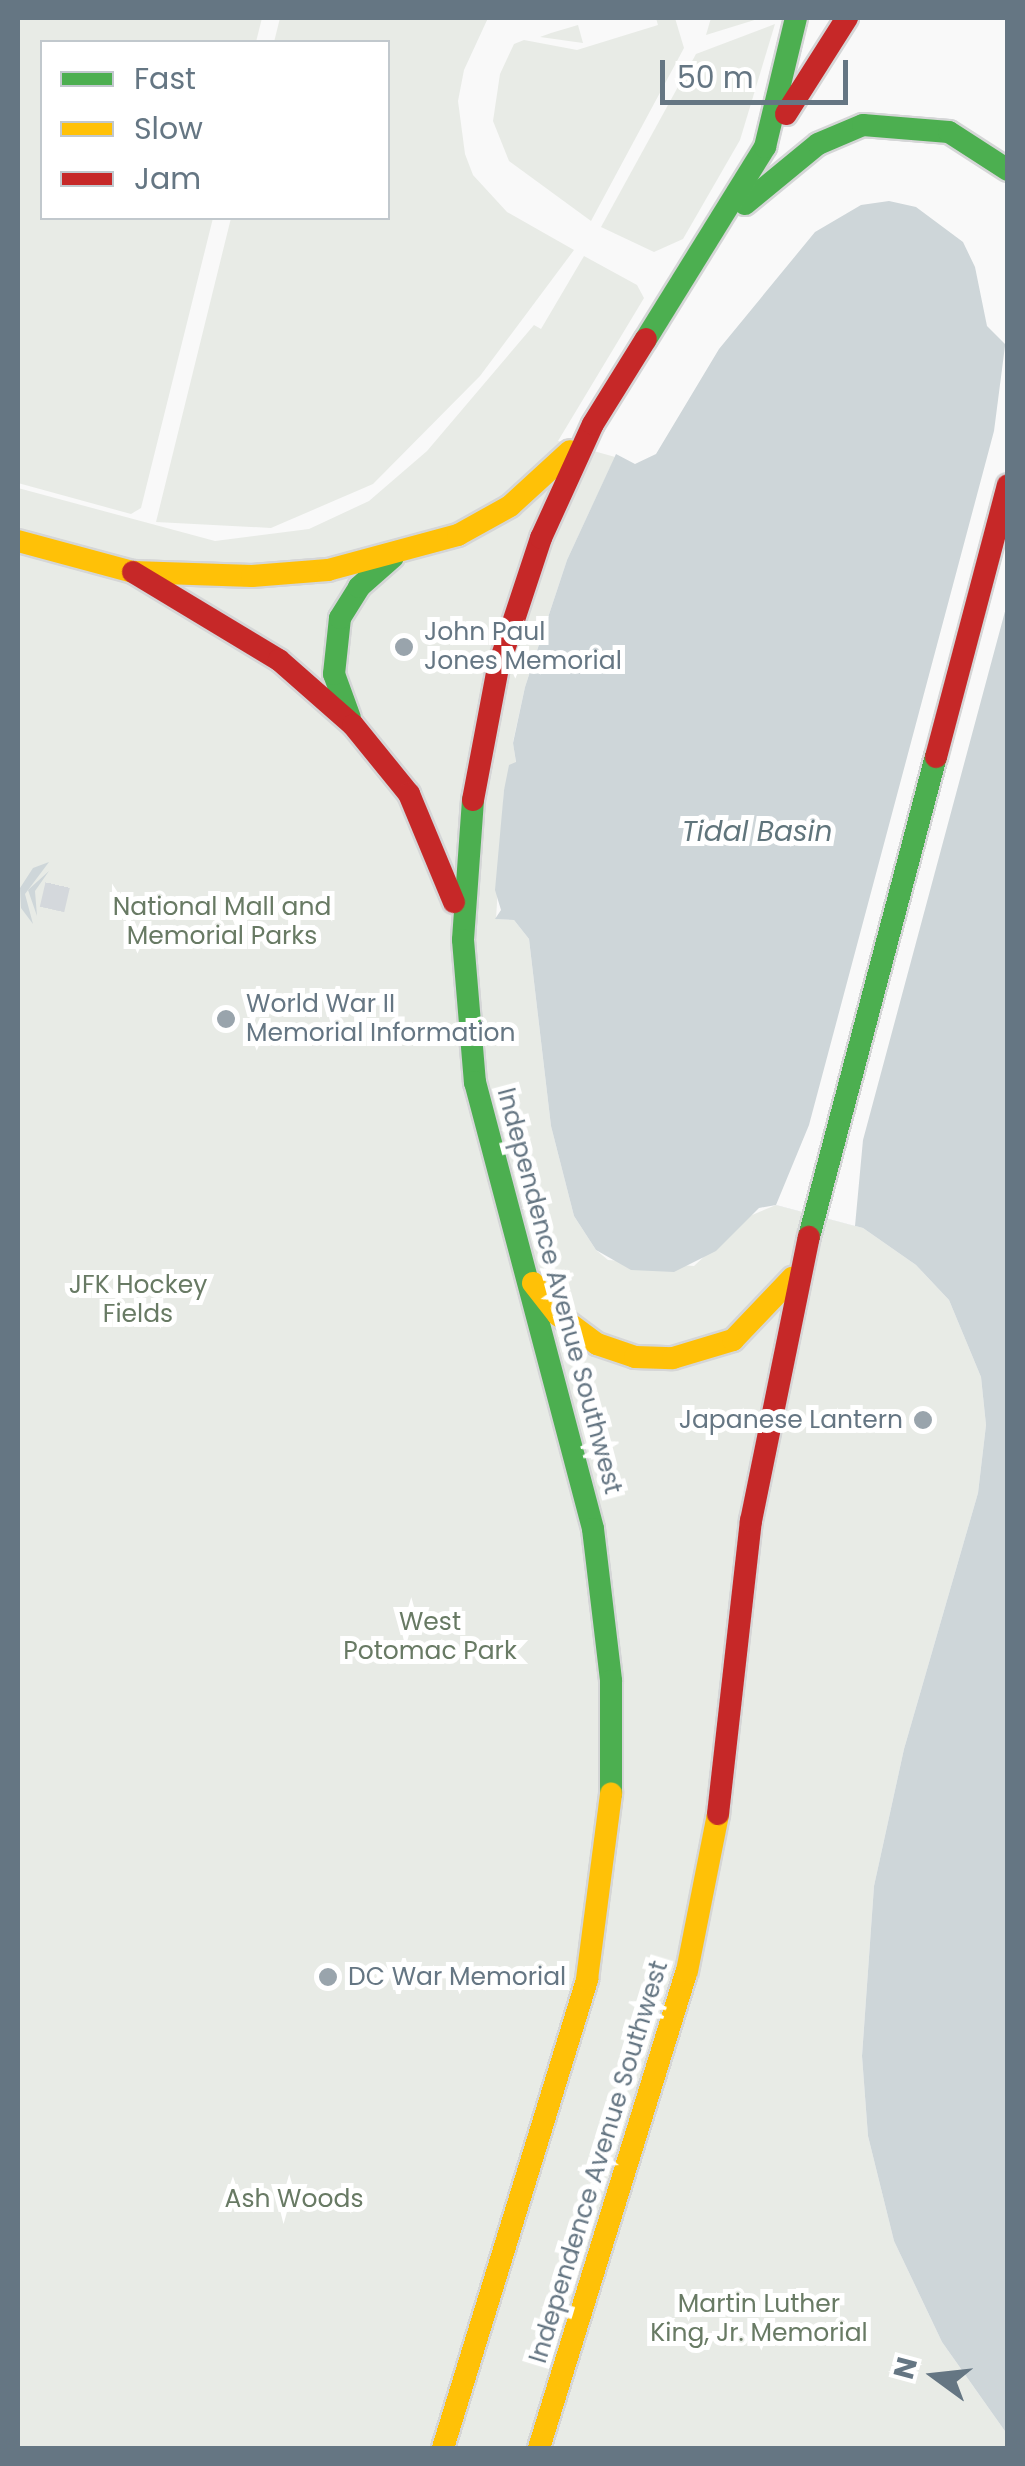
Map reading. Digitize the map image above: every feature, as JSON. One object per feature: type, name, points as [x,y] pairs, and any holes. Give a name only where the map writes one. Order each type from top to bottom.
[{"type":"main road","name":"Independence Avenue Southwest","points":[[443,2448],[575,2024],[600,1907],[610,1822],[611,1681],[592,1529],[475,1082],[463,940],[470,807],[498,668],[536,553],[592,424],[765,147],[796,18]]},
{"type":"main road","points":[[765,147],[847,18]]},
{"type":"main road","points":[[700,247],[784,168],[863,125],[948,132],[1008,170]]},
{"type":"main road","points":[[18,542],[132,572],[252,576],[393,557],[458,535],[510,506],[592,424]]},
{"type":"main road","name":"Independence Avenue Southwest","points":[[540,2448],[659,2074],[700,1914],[727,1748],[751,1521],[801,1264],[1008,485]]},
{"type":"main road","points":[[354,725],[334,674],[335,638],[359,587],[393,557]]},
{"type":"main road","points":[[132,572],[278,660],[354,725],[420,816],[445,871],[463,940]]},
{"type":"main road","points":[[523,1267],[558,1315],[583,1336],[615,1352],[656,1358],[696,1355],[733,1340],[766,1312],[801,1264]]},
{"type":"green space","points":[[18,18],[262,18],[256,40],[40,40],[40,220],[213,220],[141,508],[131,514],[18,483]]},
{"type":"green space","points":[[280,18],[488,18],[464,70],[458,101],[465,154],[473,175],[507,212],[574,250],[480,376],[373,484],[271,528],[156,522],[231,220],[390,220],[390,40],[274,40]]},
{"type":"green space","points":[[656,18],[675,18],[684,48],[591,221],[509,161],[493,121],[500,74],[514,44],[524,40],[577,50],[658,25]]},
{"type":"green space","points":[[711,18],[761,18],[706,35]]},
{"type":"green space","points":[[775,24],[740,140],[683,239],[654,252],[601,227],[696,54]]},
{"type":"green space","points":[[578,25],[583,43],[540,37],[551,33]]},
{"type":"green space","name":"West Potomac Park","points":[[584,256],[637,285],[644,298],[558,441],[615,457],[567,560],[525,687],[513,742],[516,763],[504,790],[496,919],[514,920],[529,939],[551,1126],[574,1216],[596,1250],[608,1260],[694,1266],[745,1218],[776,1205],[863,1228],[916,1265],[949,1300],[981,1377],[986,1425],[978,1493],[904,1749],[874,1886],[862,2056],[868,2136],[894,2241],[942,2342],[1007,2434],[1007,2448],[18,2448],[18,488],[215,541],[309,529],[369,501],[427,451],[534,325],[541,329]]},
{"type":"water","name":"Tidal Basin","points":[[889,201],[916,207],[963,242],[975,267],[987,326],[1008,347],[1007,2434],[942,2342],[894,2241],[868,2136],[862,2056],[874,1886],[904,1749],[978,1493],[986,1425],[981,1377],[949,1300],[916,1265],[863,1228],[776,1205],[759,1208],[716,1251],[674,1272],[631,1270],[596,1250],[574,1216],[551,1126],[529,939],[514,920],[495,919],[501,910],[495,890],[504,790],[509,765],[516,762],[513,743],[525,687],[567,560],[616,454],[635,464],[656,454],[719,349],[815,232],[861,205]]},
{"type":"water","points":[[49,862],[25,894],[33,924],[21,908],[20,888],[33,868]]},
{"type":"water","points":[[49,871],[35,891],[37,916],[28,890]]},
{"type":"pier","points":[[1005,346],[1007,604],[863,1140],[855,1226],[776,1205],[809,1125],[994,431]]},
{"type":"tunnel","points":[[52,909],[58,883]]},
{"type":"traffic: fast","points":[[646,339],[765,147],[796,18]]},
{"type":"traffic: fast","points":[[745,204],[818,144],[863,125],[949,132],[1008,170]]},
{"type":"traffic: fast","points":[[350,718],[334,674],[340,618],[359,587],[393,557]]},
{"type":"traffic: fast","points":[[809,1237],[936,757]]},
{"type":"traffic: fast","points":[[473,800],[463,940],[475,1082],[593,1529],[611,1681],[611,1794]]},
{"type":"traffic: slow","points":[[18,541],[133,572],[252,576],[328,570],[458,535],[510,506],[570,451]]},
{"type":"traffic: slow","points":[[533,1283],[558,1315],[597,1344],[635,1357],[673,1358],[733,1340],[792,1278]]},
{"type":"traffic: slow","points":[[443,2448],[587,1979],[611,1794]]},
{"type":"traffic: slow","points":[[539,2448],[687,1971],[718,1814]]},
{"type":"traffic: jam","points":[[786,114],[847,18]]},
{"type":"traffic: jam","points":[[473,800],[498,668],[541,538],[593,424],[646,339]]},
{"type":"traffic: jam","points":[[936,757],[1008,485]]},
{"type":"traffic: jam","points":[[133,572],[279,660],[353,725],[409,794],[454,902]]},
{"type":"traffic: jam","points":[[718,1814],[751,1521],[809,1237]]},
{"type":"place","name":"John Paul Jones Memorial","points":[[404,647]]},
{"type":"place","name":"World War II Memorial Information","points":[[226,1019]]},
{"type":"place","name":"Japanese Lantern","points":[[923,1420]]},
{"type":"place","name":"DC War Memorial","points":[[328,1977]]},
{"type":"park label","name":"National Mall and Memorial Parks","points":[[222,922]]},
{"type":"park label","name":"JFK Hockey Fields","points":[[138,1300]]},
{"type":"park label","name":"Ash Woods","points":[[294,2199]]},
{"type":"park label","name":"Martin Luther King, Jr. Memorial","points":[[759,2320]]}]
